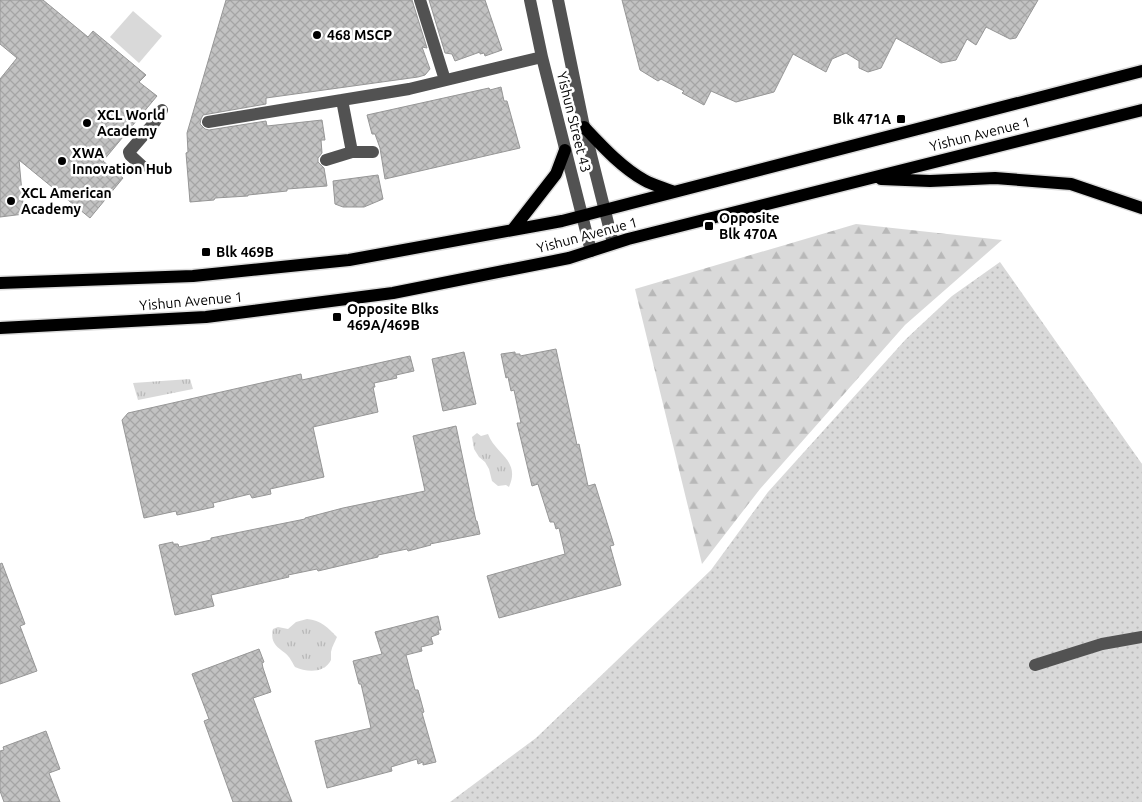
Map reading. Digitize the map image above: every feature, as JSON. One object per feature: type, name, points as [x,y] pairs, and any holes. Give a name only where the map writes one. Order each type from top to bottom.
[{"type":"main road","name":"Yishun Avenue 1","points":[[0,283],[193,276],[349,260],[514,228],[562,221],[1142,71]]},
{"type":"main road","name":"Yishun Avenue 1","points":[[0,328],[206,317],[393,293],[569,258],[613,243],[1142,110]]},
{"type":"main road","points":[[584,126],[610,154],[628,168],[645,180],[674,192]]},
{"type":"main road","points":[[514,228],[556,174],[565,150]]},
{"type":"main road","points":[[865,179],[930,181],[995,178],[1071,184],[1142,208]]},
{"type":"street","points":[[420,0],[445,80]]},
{"type":"street","name":"Yishun Street 43","points":[[530,0],[542,57],[591,250]]},
{"type":"street","name":"Yishun Street 43","points":[[558,0],[584,126],[613,243]]},
{"type":"street","points":[[208,122],[409,89],[542,57]]},
{"type":"street","points":[[342,100],[352,152]]},
{"type":"street","points":[[142,166],[129,152],[154,124],[162,110]]},
{"type":"street","points":[[326,160],[352,152],[373,152]]},
{"type":"street","points":[[1035,665],[1102,644],[1142,637]]},
{"type":"green space","points":[[133,11],[162,36],[139,63],[110,37]]},
{"type":"green space","points":[[856,224],[1002,240],[905,325],[760,489],[702,564],[635,289]]},
{"type":"green space","points":[[1000,262],[1142,464],[1142,802],[450,802],[536,738],[711,570],[768,492],[906,339],[952,296]]},
{"type":"green space","points":[[190,379],[193,389],[138,400],[133,383]]},
{"type":"green space","points":[[477,433],[481,436],[488,434],[491,441],[506,458],[512,470],[509,487],[506,485],[498,486],[492,481],[489,469],[474,449],[472,437]]},
{"type":"green space","points":[[307,619],[320,623],[337,637],[331,650],[331,660],[328,665],[314,671],[295,667],[288,656],[276,646],[272,637],[273,629],[278,627],[288,629],[296,622]]},
{"type":"building","points":[[0,0],[43,0],[88,37],[93,31],[146,75],[139,82],[157,96],[103,161],[123,178],[90,218],[19,160],[24,214],[0,217],[0,79],[17,58],[0,44]]},
{"type":"building","name":"468 MSCP","points":[[226,0],[412,0],[427,48],[422,47],[430,69],[425,75],[418,77],[266,98],[266,104],[203,115],[200,124],[209,130],[266,121],[267,126],[322,120],[325,140],[321,140],[322,153],[318,158],[318,162],[324,168],[327,186],[287,189],[287,191],[190,202],[186,153],[188,152],[187,133]]},
{"type":"building","points":[[429,0],[485,0],[502,50],[485,56],[484,53],[480,54],[480,52],[455,61],[452,54],[445,53]]},
{"type":"building","points":[[622,0],[1038,0],[1016,38],[1010,39],[986,27],[976,45],[967,39],[956,60],[941,63],[896,38],[881,68],[868,72],[859,68],[859,61],[846,53],[832,59],[826,72],[793,54],[774,92],[736,102],[711,91],[704,105],[682,93],[684,91],[661,79],[658,81],[640,70]]},
{"type":"building","points":[[501,87],[504,101],[507,101],[520,148],[385,179],[380,148],[375,134],[372,134],[367,115]]},
{"type":"building","points":[[378,175],[383,199],[364,207],[343,207],[335,204],[333,181]]},
{"type":"building","points":[[556,349],[588,486],[595,484],[614,545],[610,546],[621,585],[499,618],[487,576],[565,554],[559,528],[556,529],[554,522],[550,522],[538,484],[532,486],[517,423],[521,423],[514,390],[511,391],[508,377],[506,378],[501,354],[515,352],[515,354],[520,354],[520,356]]},
{"type":"building","points":[[464,352],[476,404],[443,411],[432,359]]},
{"type":"building","points":[[410,356],[414,371],[396,375],[397,378],[374,383],[375,387],[373,387],[378,412],[313,427],[324,477],[270,489],[271,494],[252,498],[250,494],[213,503],[214,507],[177,515],[176,511],[144,518],[122,420],[128,413],[301,374],[302,380]]},
{"type":"building","points":[[456,426],[480,534],[430,544],[408,551],[407,549],[378,555],[378,557],[318,571],[317,569],[288,575],[289,577],[211,595],[214,606],[175,615],[159,545],[173,542],[173,544],[178,544],[179,547],[211,540],[211,538],[305,519],[343,508],[425,491],[413,436]]},
{"type":"building","points":[[2,563],[25,624],[20,626],[37,671],[0,684],[0,564]]},
{"type":"building","points":[[438,616],[441,630],[438,630],[439,634],[431,637],[433,644],[421,647],[422,651],[406,655],[415,690],[418,690],[424,712],[422,713],[436,762],[423,765],[423,762],[418,764],[417,759],[391,767],[392,771],[327,788],[315,741],[371,728],[361,684],[359,684],[353,661],[382,654],[375,632]]},
{"type":"building","points":[[259,649],[271,692],[253,698],[292,802],[233,802],[204,721],[209,719],[192,674]]},
{"type":"building","points":[[46,731],[60,769],[49,773],[60,802],[4,802],[0,791],[0,751],[4,750],[3,747]]},
{"type":"place","name":"468 MSCP","points":[[317,35]]},
{"type":"place","name":"Blk 471A","points":[[901,119]]},
{"type":"place","name":"XCL World Academy","points":[[87,123]]},
{"type":"place","name":"XWA Innovation Hub","points":[[62,161]]},
{"type":"place","name":"XCL American Academy","points":[[11,201]]},
{"type":"place","name":"Opposite Blk 470A","points":[[709,226]]},
{"type":"place","name":"Blk 469B","points":[[206,252]]},
{"type":"place","name":"Opposite Blks 469A/469B","points":[[337,317]]}]
